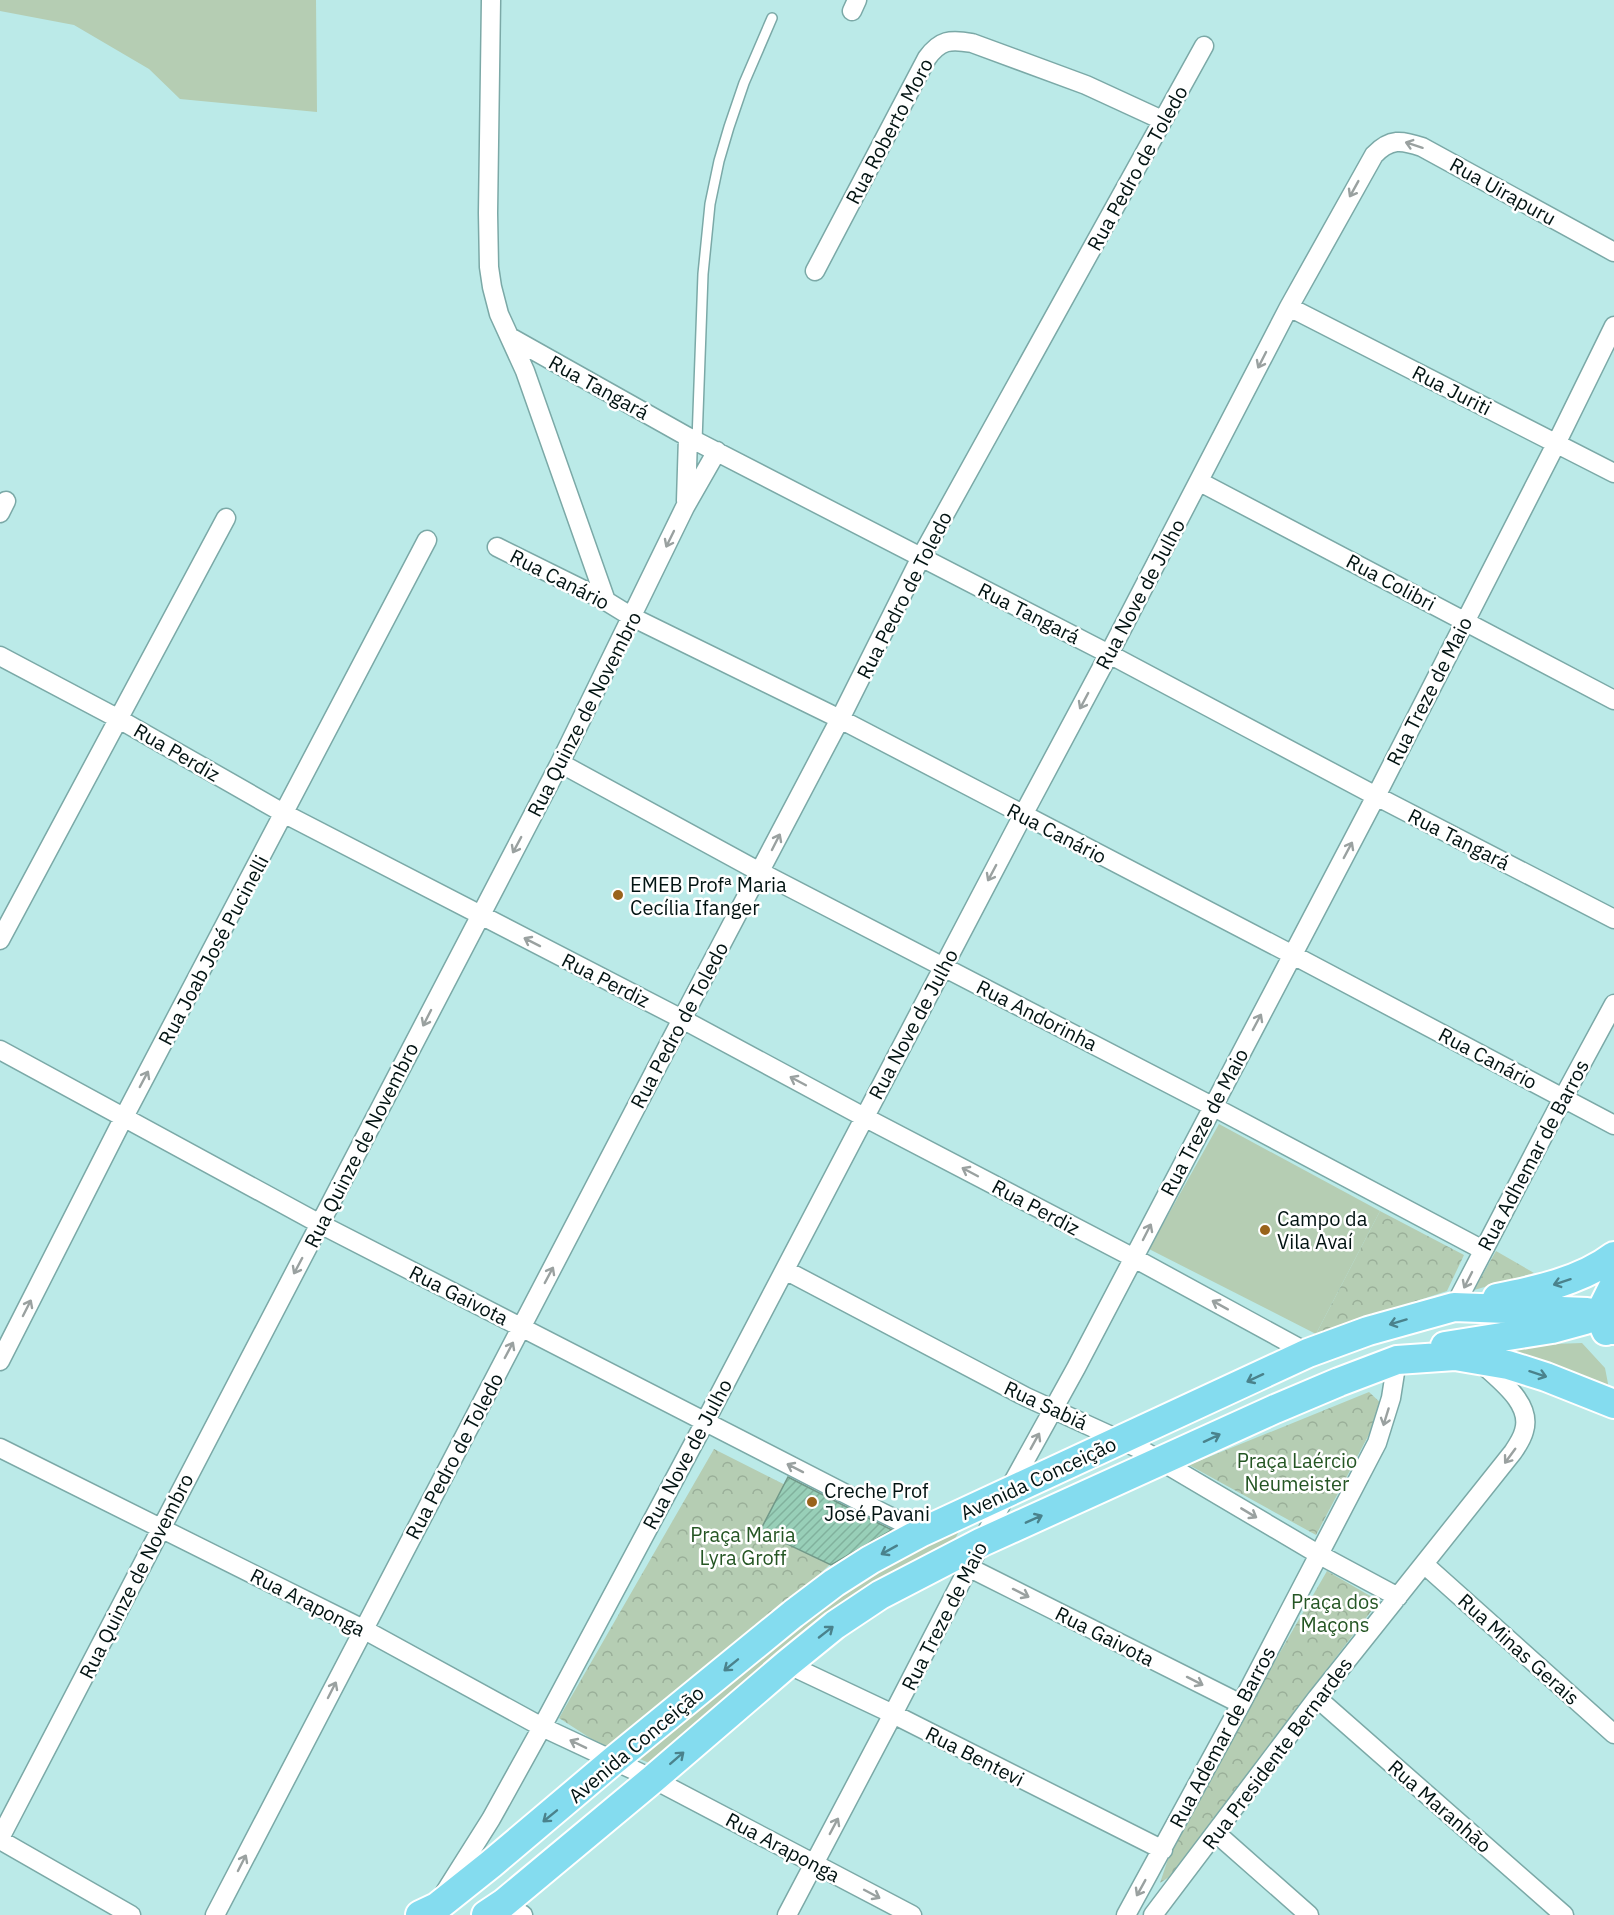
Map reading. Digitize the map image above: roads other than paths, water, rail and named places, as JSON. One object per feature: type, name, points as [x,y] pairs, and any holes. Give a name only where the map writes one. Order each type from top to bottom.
[{"type":"main road","points":[[1454,1307],[1562,1282],[1587,1273],[1614,1256]]},
{"type":"main road","points":[[1614,1285],[1609,1317],[1614,1346]]},
{"type":"main road","name":"Avenida Conceição","points":[[428,1912],[549,1817],[613,1761],[793,1614],[834,1583],[870,1560],[922,1532],[1308,1353],[1368,1331],[1454,1307],[1587,1312],[1609,1317]]},
{"type":"main road","points":[[1397,1360],[1469,1341],[1552,1329],[1609,1317]]},
{"type":"main road","name":"Avenida Conceição","points":[[504,1911],[653,1779],[835,1625],[880,1595],[982,1542],[1275,1409],[1397,1360],[1455,1356],[1476,1358],[1546,1377],[1614,1404]]},
{"type":"street","points":[[491,0],[488,213],[489,267],[495,302],[525,371],[606,601]]},
{"type":"street","name":"Rua Roberto Moro","points":[[815,271],[927,58],[941,43],[959,41],[972,43],[1086,85],[1162,120]]},
{"type":"street","name":"Rua Pedro de Toledo","points":[[215,1915],[840,719],[921,557],[1204,46]]},
{"type":"street","name":"Rua Uirapuru","points":[[1389,142],[1403,142],[1422,147],[1614,252]]},
{"type":"street","name":"Rua Nove de Julho","points":[[428,1912],[491,1819],[542,1727],[1200,482],[1289,307],[1368,163],[1379,149],[1389,142]]},
{"type":"street","name":"Rua Juriti","points":[[1289,307],[1614,473]]},
{"type":"street","name":"Rua Treze de Maio","points":[[787,1915],[1007,1493],[1134,1258],[1376,796],[1614,326]]},
{"type":"street","name":"Rua Tangará","points":[[510,337],[693,439],[1614,919]]},
{"type":"street","points":[[685,507],[693,439]]},
{"type":"street","name":"Rua Quinze de Novembro","points":[[0,1839],[560,763],[685,507],[717,451]]},
{"type":"street","name":"Rua Colibri","points":[[1200,482],[1614,700]]},
{"type":"street","points":[[0,940],[226,518]]},
{"type":"street","name":"Rua Joab José Pucinelli","points":[[0,1360],[124,1117],[427,540]]},
{"type":"street","name":"Rua Canário","points":[[497,547],[606,601],[632,617],[840,719],[1614,1125]]},
{"type":"street","name":"Rua Perdiz","points":[[0,656],[117,718],[285,813],[682,1019],[1134,1258],[1308,1353]]},
{"type":"street","name":"Rua Andorinha","points":[[560,763],[760,872],[1212,1106],[1483,1250]]},
{"type":"street","name":"Rua Adhemar de Barros","points":[[1454,1307],[1614,1004]]},
{"type":"street","name":"Rua Gaivota","points":[[0,1050],[320,1224],[922,1532]]},
{"type":"street","name":"Rua Sabiá","points":[[785,1270],[1053,1410],[1122,1439],[1318,1554],[1398,1597]]},
{"type":"street","name":"Rua Presidente Bernardes","points":[[1153,1915],[1317,1698],[1513,1452],[1524,1431],[1526,1416],[1524,1409],[1509,1390],[1476,1358]]},
{"type":"street","name":"Rua Ademar de Barros","points":[[1126,1915],[1241,1704],[1377,1443],[1391,1398],[1397,1360]]},
{"type":"street","name":"Rua Araponga","points":[[0,1448],[363,1629],[542,1727],[653,1779],[912,1915]]},
{"type":"street","name":"Rua Minas Gerais","points":[[1424,1564],[1614,1734]]},
{"type":"street","name":"Rua Gaivota","points":[[969,1567],[1241,1704]]},
{"type":"street","name":"Rua Bentevi","points":[[787,1664],[893,1714],[1163,1850]]},
{"type":"street","name":"Rua Maranhão","points":[[1317,1698],[1564,1915]]},
{"type":"street","points":[[1216,1833],[1309,1915]]},
{"type":"street","points":[[0,1839],[131,1915]]},
{"type":"lane","points":[[693,439],[703,274],[710,204],[729,128],[744,83],[772,18]]},
{"type":"place","name":"EMEB Profª Maria Cecília Ifanger","points":[[618,895]]},
{"type":"place","name":"Campo da Vila Avaí","points":[[1265,1230]]},
{"type":"place","name":"Creche Prof José Pavani","points":[[812,1502]]},
{"type":"park label","name":"Praça Laércio Neumeister","points":[[1297,1472]]},
{"type":"park label","name":"Praça Maria Lyra Groff","points":[[743,1546]]},
{"type":"park label","name":"Praça dos Maçons","points":[[1335,1612]]}]
